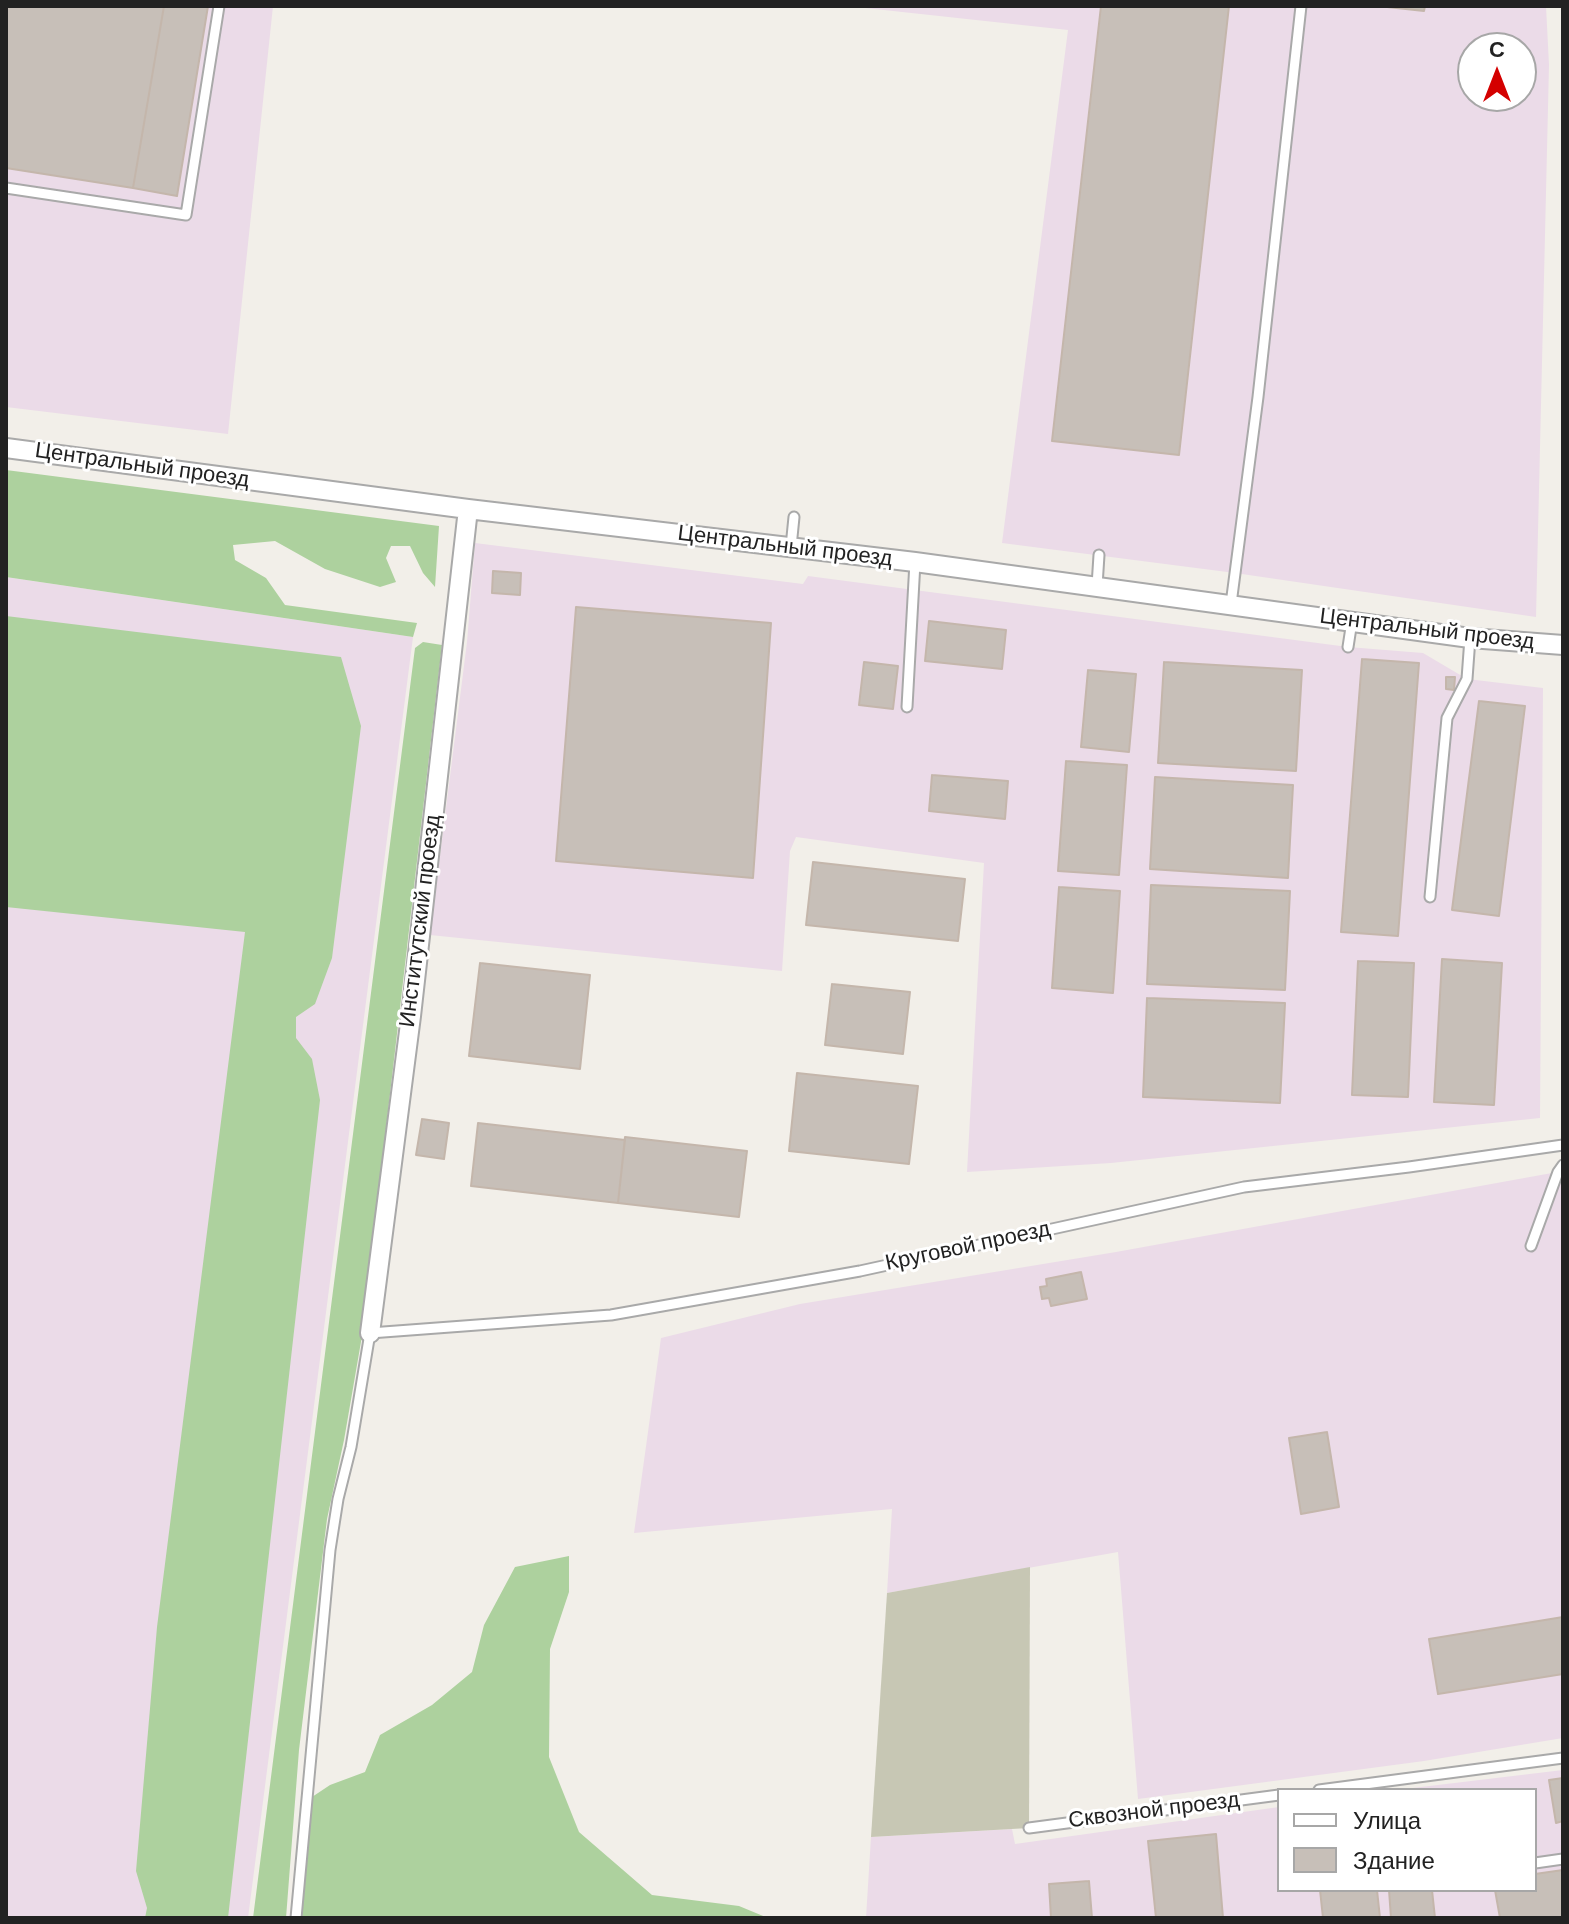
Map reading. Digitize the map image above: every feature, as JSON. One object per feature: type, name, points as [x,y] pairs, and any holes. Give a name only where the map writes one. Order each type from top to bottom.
[{"type":"street","name":"Центральный проезд","points":[[6,448],[468,509],[915,562],[1470,638],[1563,645]]},
{"type":"street","name":"Институтский проезд","points":[[370,1333],[415,1016],[468,509]]},
{"type":"lane","points":[[6,188],[186,215],[219,6]]},
{"type":"lane","points":[[1231,604],[1258,397],[1301,6]]},
{"type":"lane","points":[[791,547],[794,517]]},
{"type":"lane","points":[[1097,586],[1099,555]]},
{"type":"lane","points":[[907,707],[915,562]]},
{"type":"lane","points":[[1348,647],[1352,621]]},
{"type":"lane","points":[[1430,897],[1447,718],[1467,679],[1470,638]]},
{"type":"lane","name":"Круговой проезд","points":[[370,1333],[611,1315],[860,1271],[1244,1187],[1563,1145]]},
{"type":"lane","points":[[1531,1246],[1563,1165]]},
{"type":"lane","points":[[296,1918],[330,1550],[370,1333]]},
{"type":"lane","points":[[1334,1788],[1563,1758]]},
{"type":"lane","name":"Сквозной проезд","points":[[1029,1828],[1277,1795]]},
{"type":"lane","points":[[1537,1863],[1563,1859]]},
{"type":"shaded area","points":[[6,6],[273,6],[228,434],[6,407]]},
{"type":"shaded area","points":[[847,6],[1546,6],[1549,65],[1536,617],[1002,543],[1068,30]]},
{"type":"shaded area","points":[[475,543],[803,584],[808,576],[1348,647],[1423,653],[1467,679],[1543,688],[1540,1118],[1111,1163],[967,1172],[984,863],[796,837],[790,851],[782,971],[430,935],[467,642]]},
{"type":"shaded area","points":[[6,577],[413,637],[248,1918],[6,1918]]},
{"type":"shaded area","points":[[1563,1171],[1563,1738],[1424,1761],[1138,1799],[1118,1552],[887,1593],[892,1509],[634,1533],[661,1338],[800,1304],[1116,1252]]},
{"type":"shaded area","points":[[1030,1567],[1029,1828],[871,1837],[887,1593]]},
{"type":"shaded area","points":[[1563,1770],[1563,1918],[866,1918],[871,1837],[1012,1829],[1015,1844],[1277,1807],[1277,1892],[1537,1892],[1537,1788],[1413,1788]]},
{"type":"green space","points":[[6,470],[439,526],[435,587],[423,573],[410,546],[391,546],[386,558],[396,582],[380,587],[325,569],[275,541],[233,545],[235,560],[266,578],[285,605],[417,623],[413,637],[6,577]]},
{"type":"green space","points":[[6,616],[341,657],[361,726],[332,958],[315,1004],[296,1017],[296,1038],[312,1059],[320,1100],[228,1918],[145,1918],[147,1908],[136,1871],[157,1627],[245,932],[6,907]]},
{"type":"green space","points":[[423,642],[442,645],[362,1336],[327,1519],[299,1750],[286,1918],[253,1918],[415,648]]},
{"type":"green space","points":[[569,1556],[569,1592],[550,1649],[549,1757],[579,1832],[652,1895],[739,1906],[768,1918],[299,1918],[309,1799],[330,1785],[365,1772],[380,1735],[432,1705],[472,1672],[484,1625],[515,1567]]},
{"type":"building","points":[[6,6],[164,6],[133,188],[6,168]]},
{"type":"building","points":[[164,6],[208,6],[177,196],[133,188]]},
{"type":"building","points":[[1101,6],[1229,6],[1179,455],[1052,441]]},
{"type":"building","points":[[1378,6],[1425,6],[1424,11]]},
{"type":"building","points":[[493,571],[521,573],[520,595],[492,593]]},
{"type":"building","points":[[576,607],[771,623],[753,878],[556,861]]},
{"type":"building","points":[[929,621],[1006,630],[1002,669],[925,661]]},
{"type":"building","points":[[1362,659],[1419,663],[1398,936],[1341,932]]},
{"type":"building","points":[[864,662],[898,666],[893,709],[859,705]]},
{"type":"building","points":[[1164,662],[1302,670],[1296,771],[1158,763]]},
{"type":"building","points":[[1088,670],[1136,674],[1129,752],[1081,747]]},
{"type":"building","points":[[1446,677],[1455,677],[1454,690],[1446,689]]},
{"type":"building","points":[[1479,701],[1525,706],[1499,916],[1452,910]]},
{"type":"building","points":[[1066,761],[1127,765],[1119,875],[1058,871]]},
{"type":"building","points":[[932,775],[1008,781],[1005,819],[929,811]]},
{"type":"building","points":[[1155,777],[1293,785],[1288,878],[1150,869]]},
{"type":"building","points":[[813,862],[965,879],[958,941],[806,925]]},
{"type":"building","points":[[1151,885],[1290,891],[1285,990],[1147,984]]},
{"type":"building","points":[[1059,887],[1120,891],[1113,993],[1052,988]]},
{"type":"building","points":[[1442,959],[1502,963],[1494,1105],[1434,1102]]},
{"type":"building","points":[[1358,961],[1414,963],[1408,1097],[1352,1095]]},
{"type":"building","points":[[480,963],[590,975],[580,1069],[469,1056]]},
{"type":"building","points":[[832,984],[910,992],[903,1054],[825,1045]]},
{"type":"building","points":[[1147,998],[1285,1003],[1280,1103],[1143,1097]]},
{"type":"building","points":[[797,1073],[918,1086],[909,1164],[789,1151]]},
{"type":"building","points":[[422,1119],[449,1123],[444,1159],[416,1155]]},
{"type":"building","points":[[478,1123],[625,1140],[618,1203],[471,1186]]},
{"type":"building","points":[[625,1137],[747,1151],[739,1217],[618,1203]]},
{"type":"building","points":[[1081,1272],[1087,1299],[1051,1306],[1049,1298],[1042,1299],[1040,1287],[1047,1286],[1046,1279]]},
{"type":"building","points":[[1327,1432],[1339,1507],[1301,1514],[1289,1438]]},
{"type":"building","points":[[1563,1617],[1563,1674],[1438,1694],[1429,1639]]},
{"type":"building","points":[[1563,1778],[1563,1821],[1556,1823],[1549,1780]]},
{"type":"building","points":[[1216,1834],[1223,1918],[1156,1918],[1148,1841]]},
{"type":"building","points":[[1563,1870],[1563,1918],[1500,1918],[1495,1892],[1537,1892],[1537,1874]]},
{"type":"building","points":[[1089,1881],[1092,1918],[1051,1918],[1049,1884]]},
{"type":"building","points":[[1320,1892],[1377,1892],[1380,1918],[1323,1918]]},
{"type":"building","points":[[1389,1892],[1432,1892],[1435,1918],[1391,1918]]}]
